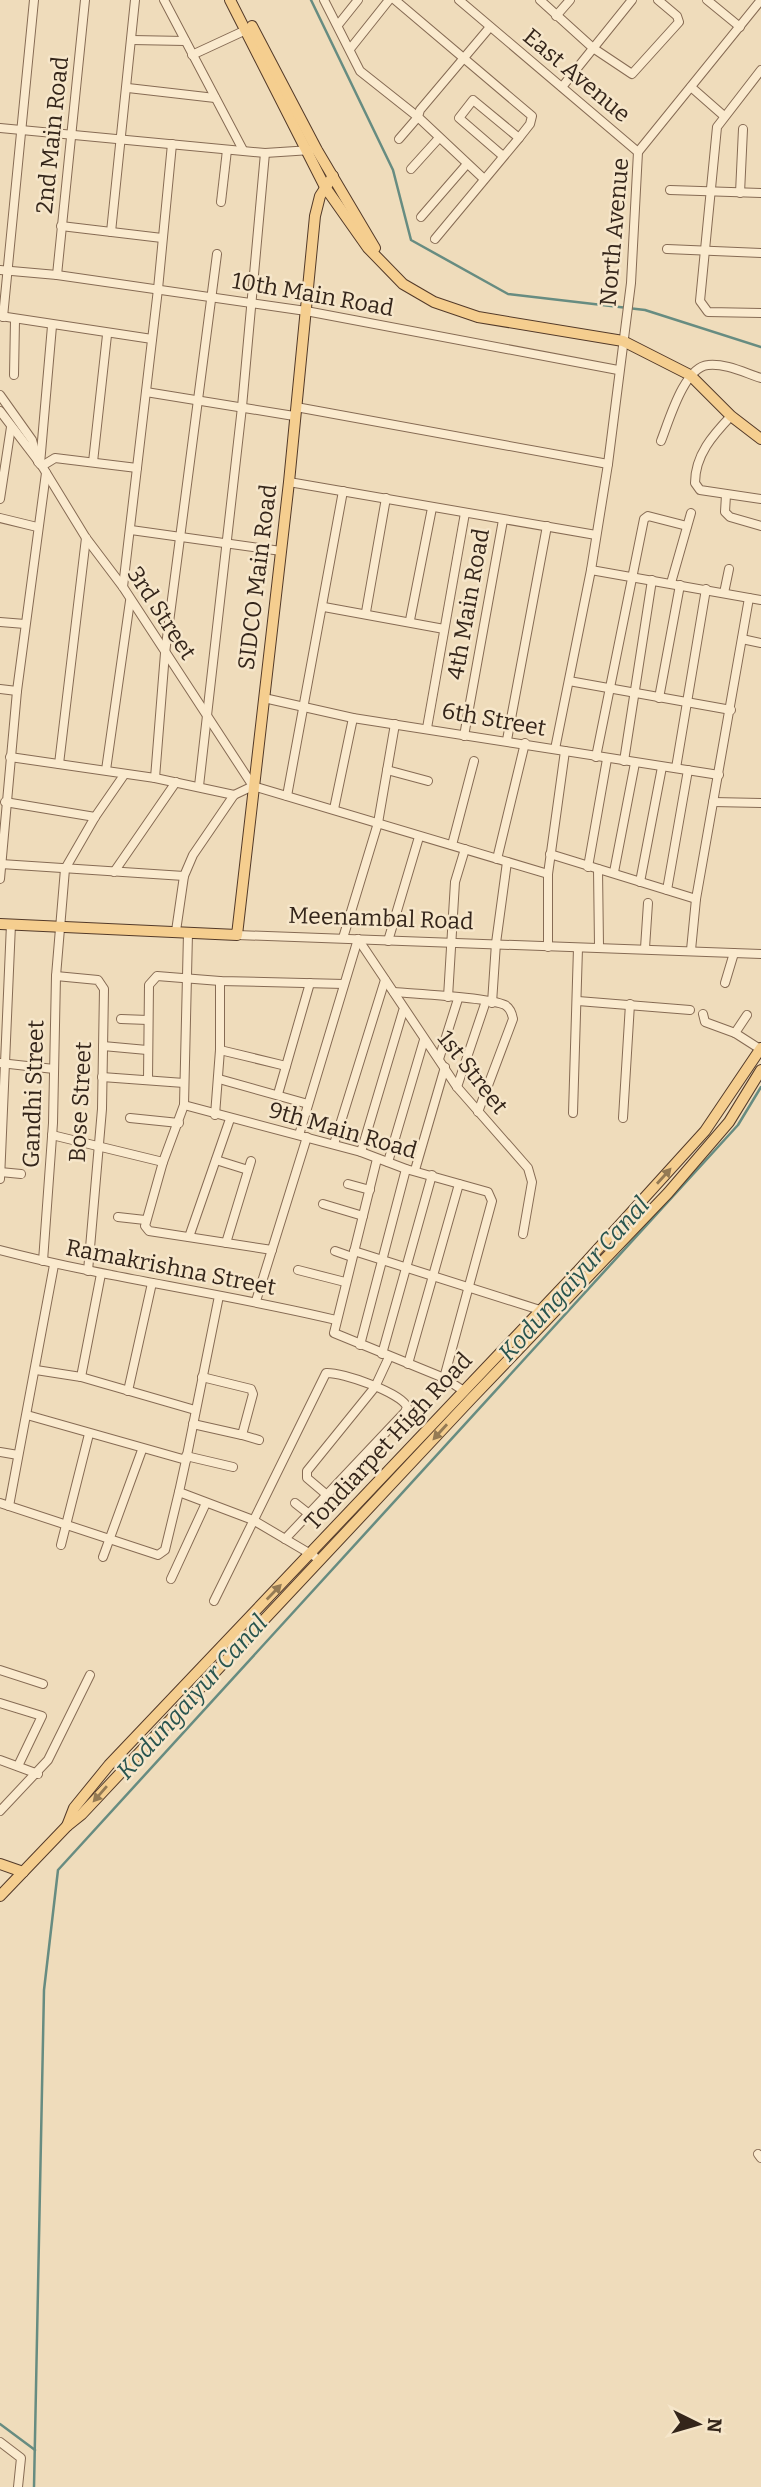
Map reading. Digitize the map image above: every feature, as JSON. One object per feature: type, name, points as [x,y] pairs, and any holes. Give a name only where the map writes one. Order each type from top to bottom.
[{"type":"main road","points":[[230,0],[312,150],[335,180],[378,257]]},
{"type":"main road","points":[[239,0],[312,150],[328,192],[368,248],[403,284],[447,307],[478,317],[622,341],[690,375],[731,416],[761,439]]},
{"type":"main road","name":"SIDCO Main Road","points":[[237,934],[316,225],[335,180]]},
{"type":"main road","name":"Meenambal Road","points":[[6,924],[237,934]]},
{"type":"main road","name":"Tondiarpet High Road","points":[[0,1896],[66,1826],[82,1815],[464,1391],[705,1131],[761,1049]]},
{"type":"main road","name":"Tondiarpet High Road","points":[[315,1556],[668,1193],[729,1122],[761,1070]]},
{"type":"main road","points":[[0,1864],[23,1872]]},
{"type":"street","points":[[34,0],[10,272],[2,317],[107,335],[152,339]]},
{"type":"street","name":"2nd Main Road","points":[[57,275],[74,135],[86,0]]},
{"type":"street","points":[[111,232],[135,0]]},
{"type":"street","points":[[164,0],[243,150]]},
{"type":"street","points":[[324,0],[360,71],[418,117],[484,179]]},
{"type":"street","points":[[338,25],[358,0]]},
{"type":"street","points":[[350,49],[389,0]]},
{"type":"street","points":[[395,0],[531,114],[530,124],[435,239]]},
{"type":"street","name":"East Avenue","points":[[459,0],[638,152]]},
{"type":"street","points":[[540,0],[593,48],[628,74],[636,73],[679,23],[677,16],[658,0]]},
{"type":"street","points":[[556,16],[570,0]]},
{"type":"street","points":[[562,87],[632,0]]},
{"type":"street","points":[[707,0],[740,27]]},
{"type":"street","name":"North Avenue","points":[[555,749],[592,570],[608,464],[629,299],[638,152],[761,0]]},
{"type":"street","points":[[398,139],[490,27]]},
{"type":"street","points":[[192,55],[246,30]]},
{"type":"street","points":[[132,40],[185,41]]},
{"type":"street","points":[[761,70],[724,116],[716,132],[700,301],[702,308],[708,312],[761,313]]},
{"type":"street","points":[[691,87],[724,116]]},
{"type":"street","points":[[128,88],[215,98]]},
{"type":"street","points":[[503,156],[459,118],[473,100],[519,138]]},
{"type":"street","points":[[0,128],[265,153],[312,150]]},
{"type":"street","points":[[740,193],[743,129]]},
{"type":"street","points":[[411,169],[439,138]]},
{"type":"street","points":[[123,587],[172,144]]},
{"type":"street","points":[[220,202],[228,150]]},
{"type":"street","points":[[199,786],[224,542],[242,407],[265,153]]},
{"type":"street","points":[[422,217],[467,164]]},
{"type":"street","points":[[670,190],[761,193]]},
{"type":"street","points":[[61,226],[162,238]]},
{"type":"street","points":[[667,249],[761,253]]},
{"type":"street","points":[[155,778],[165,653],[216,254]]},
{"type":"street","name":"10th Main Road","points":[[0,270],[57,275],[251,302],[618,370]]},
{"type":"street","points":[[13,375],[15,320]]},
{"type":"street","points":[[0,879],[4,779],[10,757],[37,527],[52,326]]},
{"type":"street","points":[[93,463],[107,335]]},
{"type":"street","points":[[661,441],[690,375],[703,366],[712,365],[761,378]]},
{"type":"street","points":[[146,392],[295,412],[608,464]]},
{"type":"street","name":"3rd Street","points":[[0,396],[32,440],[42,466]]},
{"type":"street","name":"3rd Street","points":[[0,411],[42,466],[86,538],[123,587],[253,786]]},
{"type":"street","points":[[731,416],[710,438],[701,454],[695,479],[700,490],[761,499]]},
{"type":"street","points":[[0,499],[11,427]]},
{"type":"street","points":[[42,466],[55,458],[136,468]]},
{"type":"street","points":[[289,482],[596,535]]},
{"type":"street","points":[[287,796],[324,607],[343,491]]},
{"type":"street","points":[[726,495],[725,512],[730,517],[761,526]]},
{"type":"street","points":[[366,612],[386,498]]},
{"type":"street","points":[[410,620],[432,508]]},
{"type":"street","points":[[427,728],[465,513]]},
{"type":"street","points":[[659,698],[675,584],[691,513]]},
{"type":"street","points":[[596,757],[631,575],[645,517],[687,526]]},
{"type":"street","points":[[0,518],[37,527]]},
{"type":"street","name":"4th Main Road","points":[[464,736],[503,520]]},
{"type":"street","points":[[507,740],[547,526]]},
{"type":"street","points":[[131,530],[181,534],[281,551]]},
{"type":"street","points":[[59,764],[86,538]]},
{"type":"street","points":[[724,593],[729,569]]},
{"type":"street","points":[[592,570],[761,600]]},
{"type":"street","points":[[624,761],[652,580]]},
{"type":"street","points":[[676,768],[706,589]]},
{"type":"street","points":[[691,950],[696,899],[749,598]]},
{"type":"street","points":[[106,770],[130,601]]},
{"type":"street","points":[[324,607],[410,620],[444,629]]},
{"type":"street","points":[[0,622],[25,624]]},
{"type":"street","points":[[742,639],[761,643]]},
{"type":"street","points":[[569,681],[731,710]]},
{"type":"street","points":[[0,689],[17,691]]},
{"type":"street","name":"6th Street","points":[[264,698],[353,718],[719,775]]},
{"type":"street","points":[[334,808],[353,718]]},
{"type":"street","points":[[343,938],[378,823],[395,724]]},
{"type":"street","points":[[496,859],[525,743]]},
{"type":"street","points":[[548,947],[548,874],[565,751]]},
{"type":"street","points":[[10,757],[155,778],[234,795]]},
{"type":"street","points":[[588,867],[607,758]]},
{"type":"street","points":[[452,845],[474,761]]},
{"type":"street","points":[[614,872],[635,764]]},
{"type":"street","points":[[640,882],[662,767]]},
{"type":"street","points":[[387,770],[428,781]]},
{"type":"street","points":[[667,890],[688,770]]},
{"type":"street","points":[[65,869],[95,817],[124,775]]},
{"type":"street","points":[[114,872],[176,782]]},
{"type":"street","points":[[272,1250],[149,1231],[146,1229],[145,1220],[184,1105],[184,876],[192,855],[234,795],[253,786],[548,874]]},
{"type":"street","points":[[5,802],[95,817]]},
{"type":"street","points":[[713,802],[761,803]]},
{"type":"street","points":[[388,941],[419,837]]},
{"type":"street","points":[[448,998],[455,882],[465,849]]},
{"type":"street","points":[[550,853],[696,899]]},
{"type":"street","points":[[457,1087],[489,1002],[507,862]]},
{"type":"street","points":[[1,864],[184,876]]},
{"type":"street","name":"Gandhi Street","points":[[43,1261],[52,1135],[56,976],[65,869]]},
{"type":"street","points":[[598,869],[599,946]]},
{"type":"street","points":[[645,948],[648,903]]},
{"type":"street","points":[[0,1179],[6,924]]},
{"type":"street","name":"Meenambal Road","points":[[237,934],[548,947],[599,946],[761,952]]},
{"type":"street","points":[[256,1301],[303,1136],[308,1104],[358,939]]},
{"type":"street","name":"1st Street","points":[[358,939],[394,992],[403,1011],[457,1087],[531,1175],[523,1234]]},
{"type":"street","points":[[573,1113],[578,948]]},
{"type":"street","points":[[725,983],[734,953]]},
{"type":"street","name":"Bose Street","points":[[56,976],[98,980],[103,984],[102,1077],[88,1271]]},
{"type":"street","points":[[148,1079],[148,1020],[152,979],[186,977],[220,981],[344,984]]},
{"type":"street","points":[[334,1144],[385,980]]},
{"type":"street","points":[[215,1115],[219,1079],[220,981]]},
{"type":"street","points":[[278,1094],[310,983]]},
{"type":"street","points":[[394,992],[489,1002],[505,1005],[512,1012],[513,1018],[478,1112]]},
{"type":"street","points":[[439,1059],[458,999]]},
{"type":"street","points":[[578,1001],[690,1010]]},
{"type":"street","points":[[623,1118],[630,1004]]},
{"type":"street","points":[[361,1152],[403,1011]]},
{"type":"street","points":[[703,1014],[705,1021],[735,1033],[761,1049]]},
{"type":"street","points":[[735,1033],[747,1016]]},
{"type":"street","points":[[121,1019],[148,1020]]},
{"type":"street","points":[[388,1162],[424,1040]]},
{"type":"street","points":[[103,1046],[147,1050]]},
{"type":"street","points":[[220,1050],[286,1066]]},
{"type":"street","points":[[3,1063],[54,1069]]},
{"type":"street","points":[[360,1345],[383,1260],[445,1067]]},
{"type":"street","points":[[102,1077],[184,1083]]},
{"type":"street","points":[[219,1079],[308,1104]]},
{"type":"street","name":"9th Main Road","points":[[184,1105],[334,1144],[490,1194],[492,1201],[467,1286]]},
{"type":"street","points":[[130,1118],[178,1123]]},
{"type":"street","points":[[189,1237],[230,1119]]},
{"type":"street","points":[[52,1135],[163,1162]]},
{"type":"street","points":[[377,1159],[335,1320],[334,1333],[444,1378],[464,1391]]},
{"type":"street","points":[[216,1160],[249,1166],[226,1243]]},
{"type":"street","points":[[1,1172],[21,1174]]},
{"type":"street","points":[[327,1494],[307,1478],[307,1471],[375,1387],[432,1175]]},
{"type":"street","points":[[348,1184],[370,1190]]},
{"type":"street","points":[[408,1364],[459,1184]]},
{"type":"street","points":[[323,1204],[363,1216]]},
{"type":"street","points":[[118,1217],[145,1220]]},
{"type":"street","name":"Ramakrishna Street","points":[[0,1250],[54,1265],[256,1301],[335,1320]]},
{"type":"street","points":[[335,1251],[383,1260],[541,1310]]},
{"type":"street","points":[[54,1265],[27,1415],[5,1505],[155,1555],[161,1554],[179,1492],[219,1296]]},
{"type":"street","points":[[298,1270],[345,1282]]},
{"type":"street","points":[[80,1377],[101,1274]]},
{"type":"street","points":[[128,1391],[152,1283]]},
{"type":"street","points":[[444,1378],[467,1286]]},
{"type":"street","points":[[36,1370],[80,1377],[195,1410]]},
{"type":"street","points":[[214,1601],[326,1373],[375,1387],[402,1399],[407,1407],[405,1412],[285,1539]]},
{"type":"street","points":[[202,1377],[253,1391],[242,1435]]},
{"type":"street","points":[[27,1415],[142,1450],[233,1467]]},
{"type":"street","points":[[193,1424],[258,1440]]},
{"type":"street","points":[[61,1545],[89,1434]]},
{"type":"street","points":[[103,1557],[142,1450]]},
{"type":"street","points":[[0,1452],[18,1455]]},
{"type":"street","points":[[179,1492],[253,1520],[315,1556]]},
{"type":"street","points":[[171,1579],[206,1503]]},
{"type":"street","points":[[295,1503],[309,1514]]},
{"type":"street","points":[[0,1670],[43,1684]]},
{"type":"street","points":[[2,1807],[38,1773],[90,1675]]},
{"type":"street","points":[[0,1703],[42,1716],[18,1766]]},
{"type":"street","points":[[0,1760],[38,1773]]},
{"type":"street","points":[[1,2444],[21,2458],[18,2487]]},
{"type":"waterway","points":[[311,0],[393,170],[411,240],[508,294],[645,310],[761,347]]},
{"type":"waterway","name":"Kodungaiyur Canal","points":[[34,2487],[44,1990],[58,1870],[738,1125],[761,1087]]},
{"type":"waterway","points":[[0,2424],[35,2450]]}]
